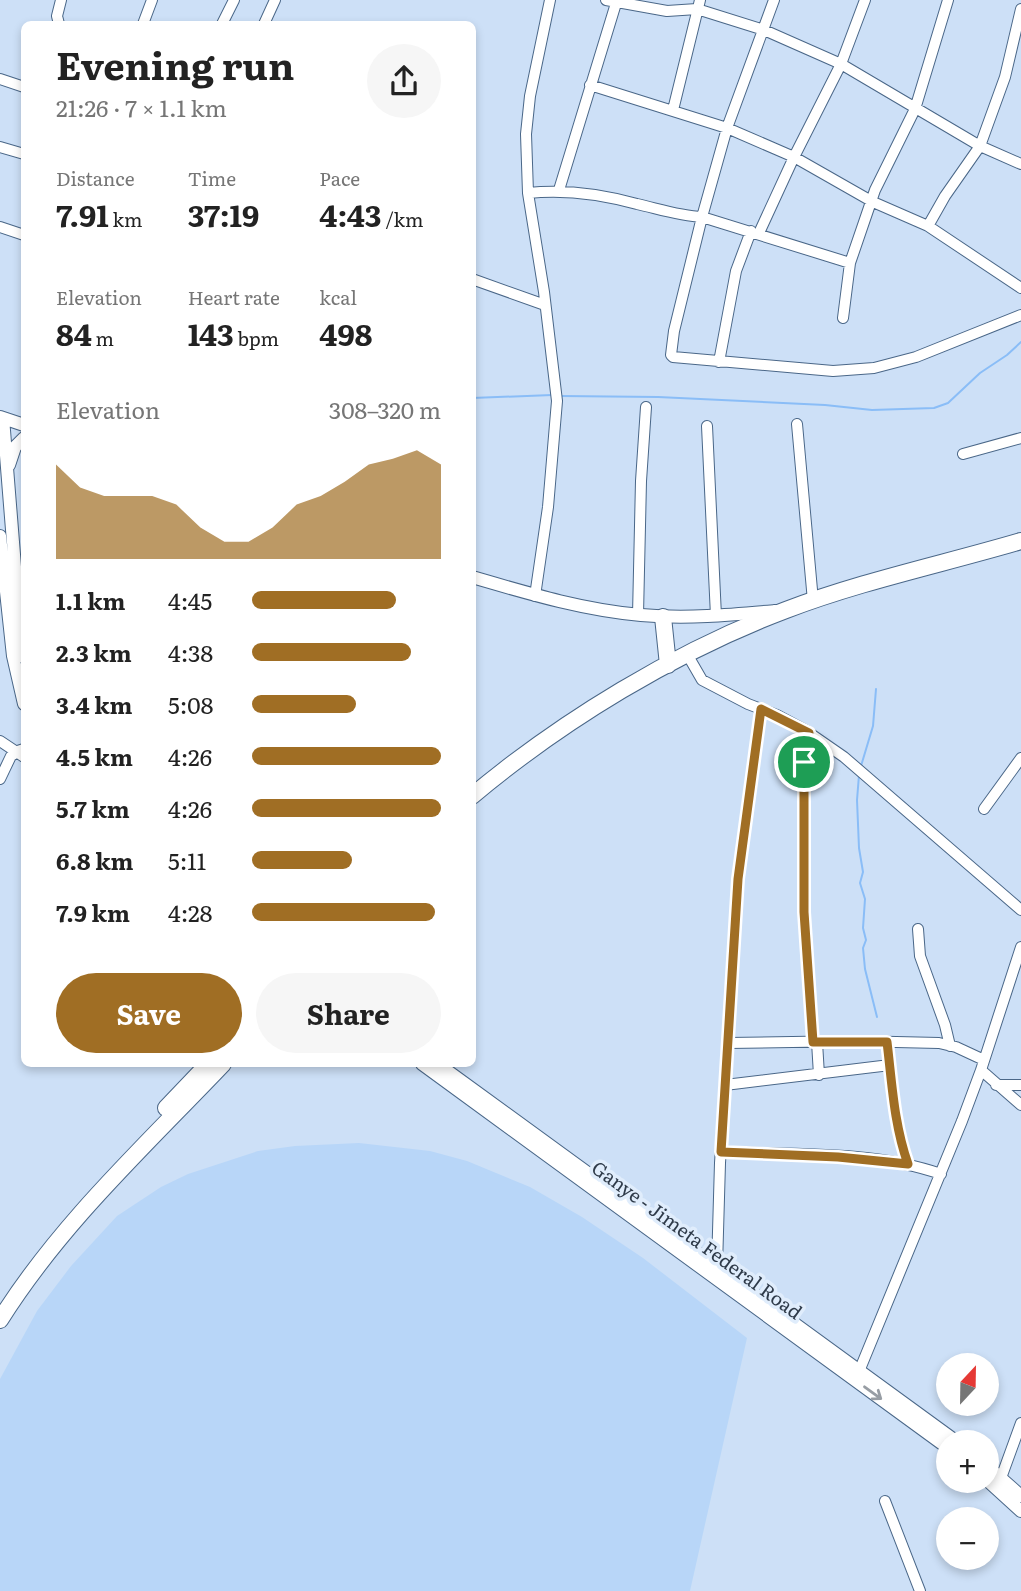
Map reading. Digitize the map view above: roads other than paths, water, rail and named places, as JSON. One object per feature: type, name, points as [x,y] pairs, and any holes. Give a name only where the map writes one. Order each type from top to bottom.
[{"type":"highway","points":[[476,793],[573,722],[687,654],[813,601],[1021,541]]},
{"type":"highway","points":[[476,807],[532,763],[635,693],[662,668],[663,617]]},
{"type":"highway","points":[[0,1301],[50,1232],[205,1067]]},
{"type":"highway","points":[[0,1320],[42,1258],[69,1225],[220,1067]]},
{"type":"main road","points":[[21,424],[2,418],[21,636]]},
{"type":"main road","points":[[7,476],[12,453],[21,442]]},
{"type":"main road","points":[[0,536],[13,656],[21,691]]},
{"type":"main road","points":[[476,578],[535,596],[638,615],[716,616],[788,610]]},
{"type":"main road","name":"Ganye - Jimeta Federal Road","points":[[426,1067],[936,1439]]},
{"type":"main road","name":"Ganye - Jimeta Federal Road","points":[[442,1067],[941,1430]]},
{"type":"main road","points":[[1001,1478],[1021,1496]]},
{"type":"main road","points":[[999,1491],[1021,1511]]},
{"type":"street","points":[[58,21],[61,0]]},
{"type":"street","points":[[143,21],[152,0]]},
{"type":"street","points":[[224,21],[234,0]]},
{"type":"street","points":[[265,21],[275,0]]},
{"type":"street","points":[[535,596],[548,507],[556,401],[528,192],[526,134],[530,96],[550,0]]},
{"type":"street","points":[[774,0],[727,128],[702,217],[674,331],[671,355],[719,362],[833,371],[874,368],[916,357],[1021,315]]},
{"type":"street","points":[[719,362],[736,271],[841,64],[865,0]]},
{"type":"street","points":[[843,318],[850,263],[875,190],[915,109],[948,0]]},
{"type":"street","points":[[559,190],[613,1],[667,11],[698,5],[764,30],[841,64],[980,146],[1021,164]]},
{"type":"street","points":[[673,110],[698,5]]},
{"type":"street","points":[[928,226],[980,146],[1005,77],[1021,9]]},
{"type":"street","points":[[0,79],[21,86]]},
{"type":"street","points":[[590,85],[727,128],[794,157],[873,202],[928,226],[1021,288]]},
{"type":"street","points":[[0,146],[21,153]]},
{"type":"street","points":[[528,192],[559,190],[635,203],[679,215],[702,217],[850,263]]},
{"type":"street","points":[[0,227],[21,234]]},
{"type":"street","points":[[476,280],[545,305]]},
{"type":"street","points":[[638,615],[641,481],[646,407]]},
{"type":"street","points":[[797,424],[813,601]]},
{"type":"street","points":[[707,426],[716,616]]},
{"type":"street","points":[[963,454],[1021,438]]},
{"type":"street","points":[[687,654],[702,680],[809,733],[844,757],[1021,910]]},
{"type":"street","points":[[717,1266],[721,1152],[738,879],[761,709]]},
{"type":"street","points":[[809,733],[804,762],[804,912],[819,1074]]},
{"type":"street","points":[[0,741],[21,752]]},
{"type":"street","points":[[0,779],[11,756],[21,753]]},
{"type":"street","points":[[984,809],[1021,758]]},
{"type":"street","points":[[918,929],[919,956],[946,1025],[950,1046]]},
{"type":"street","points":[[860,1369],[983,1065],[1021,947]]},
{"type":"street","points":[[887,1042],[898,1125],[908,1164]]},
{"type":"street","points":[[728,1044],[939,1043],[950,1046],[983,1065],[996,1085],[1021,1105]]},
{"type":"street","points":[[725,1085],[890,1065]]},
{"type":"street","points":[[996,1085],[1021,1085]]},
{"type":"street","points":[[721,1152],[855,1158],[908,1164],[941,1174]]},
{"type":"street","points":[[1001,1478],[1021,1423]]},
{"type":"street","points":[[886,1501],[920,1591]]},
{"type":"waterway","points":[[561,396],[658,397],[825,405],[872,410],[934,408],[948,403],[980,373],[1021,342]]},
{"type":"waterway","points":[[476,398],[552,395]]},
{"type":"waterway","points":[[861,766],[873,726],[876,689]]},
{"type":"waterway","points":[[859,775],[857,800],[863,872],[860,883],[865,899],[863,928],[866,940],[863,948],[865,969],[877,1017]]}]
